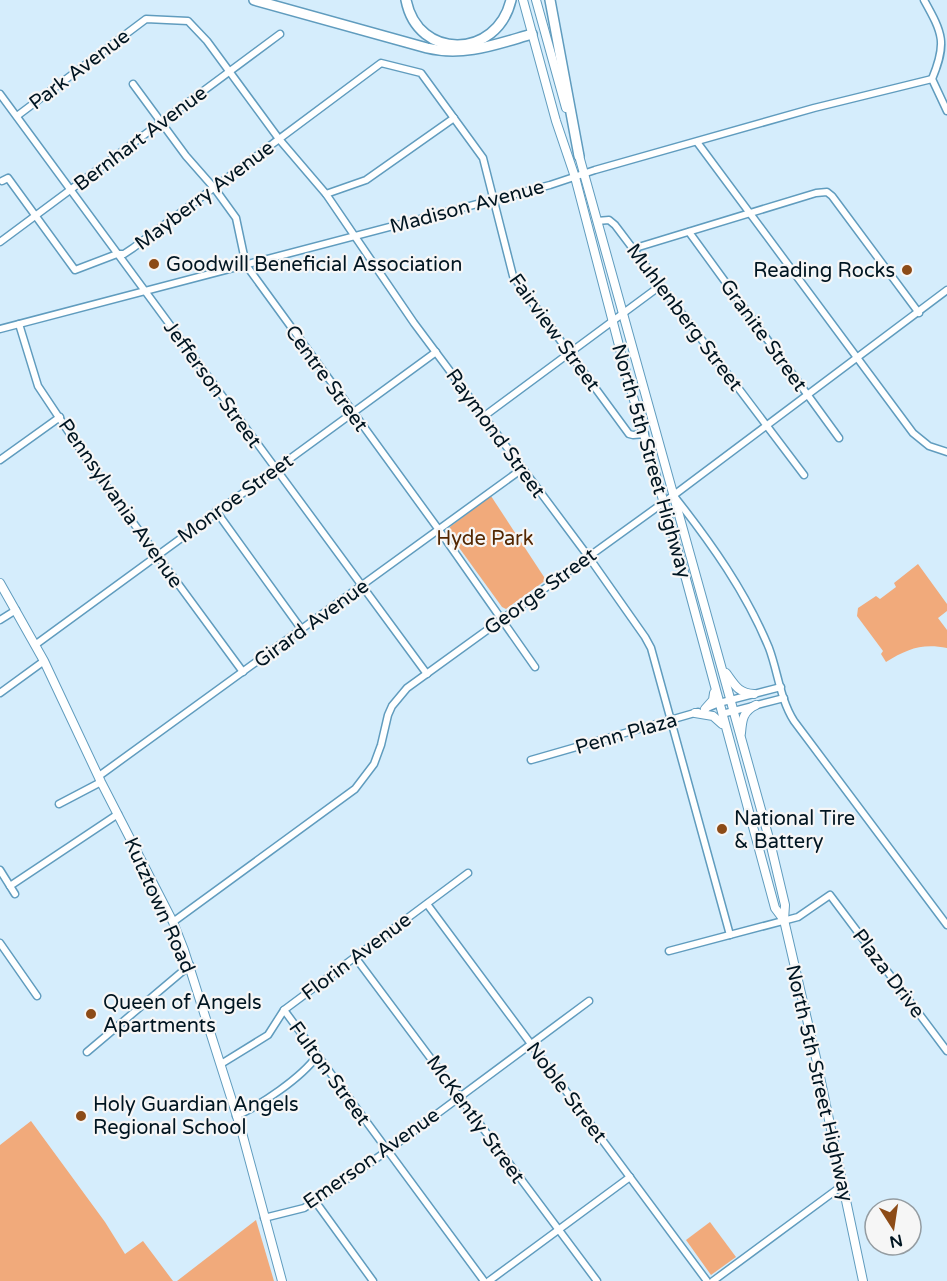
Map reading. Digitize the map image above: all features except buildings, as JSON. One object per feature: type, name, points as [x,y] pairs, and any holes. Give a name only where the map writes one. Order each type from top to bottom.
[{"type":"highway","points":[[254,0],[448,52],[468,51],[532,34]]},
{"type":"highway","points":[[406,0],[412,18],[421,30],[438,41],[457,45],[477,42],[494,32],[506,16],[512,0]]},
{"type":"highway","points":[[550,0],[579,156]]},
{"type":"main road","name":"North 5th Street Highway","points":[[523,0],[556,121],[575,177],[775,908],[784,920]]},
{"type":"main road","name":"North 5th Street Highway","points":[[536,0],[779,879],[785,905],[784,920],[863,1281]]},
{"type":"main road","points":[[532,34],[543,25]]},
{"type":"main road","name":"Kutztown Road","points":[[0,583],[44,661],[100,779],[173,922],[190,965],[221,1064],[282,1281]]},
{"type":"main road","points":[[722,668],[735,688],[754,694]]},
{"type":"main road","points":[[705,709],[713,700],[713,682]]},
{"type":"main road","points":[[740,737],[744,715],[748,708],[756,705]]},
{"type":"main road","points":[[695,713],[713,716],[726,728]]},
{"type":"street","points":[[924,0],[945,42],[943,62],[932,79],[947,111]]},
{"type":"street","name":"Raymond Street","points":[[141,23],[146,19],[188,21],[207,41],[279,139],[326,194],[388,287],[588,556],[649,643],[730,935]]},
{"type":"street","name":"Park Avenue","points":[[16,116],[141,23]]},
{"type":"street","name":"Bernhart Avenue","points":[[0,242],[280,34]]},
{"type":"street","name":"Fairview Street","points":[[366,75],[381,63],[422,73],[483,158],[511,272],[629,434],[645,434]]},
{"type":"street","name":"Mayberry Avenue","points":[[2,181],[8,177],[75,270],[117,254],[124,254],[133,248],[366,75]]},
{"type":"street","name":"Madison Avenue","points":[[0,329],[550,185],[584,173],[814,108],[932,79]]},
{"type":"street","name":"Centre Street","points":[[133,84],[186,156],[215,189],[236,218],[246,265],[439,530],[535,668]]},
{"type":"street","name":"Jefferson Street","points":[[0,94],[427,674]]},
{"type":"street","points":[[326,194],[366,180],[454,118]]},
{"type":"street","points":[[697,142],[913,433],[929,446],[947,452]]},
{"type":"street","points":[[632,249],[816,193],[827,192],[919,313]]},
{"type":"street","name":"Muhlenberg Street","points":[[597,220],[612,222],[804,476]]},
{"type":"street","name":"Granite Street","points":[[689,232],[839,438]]},
{"type":"street","points":[[483,417],[660,286]]},
{"type":"street","name":"George Street","points":[[173,922],[355,789],[378,756],[384,725],[392,706],[407,688],[674,495],[947,290]]},
{"type":"street","name":"Pennsylvania Avenue","points":[[19,324],[38,386],[90,464],[243,672]]},
{"type":"street","name":"Monroe Street","points":[[35,645],[436,352]]},
{"type":"street","points":[[0,460],[60,417]]},
{"type":"street","name":"Girard Avenue","points":[[59,804],[100,779],[522,469]]},
{"type":"street","points":[[674,495],[725,564],[769,648],[784,698],[794,721],[947,926]]},
{"type":"street","points":[[216,511],[302,630]]},
{"type":"street","points":[[0,620],[16,610]]},
{"type":"street","points":[[0,693],[44,661]]},
{"type":"street","name":"Penn Plaza","points":[[531,760],[670,721],[719,703],[781,687]]},
{"type":"street","points":[[722,714],[784,698]]},
{"type":"street","points":[[10,886],[118,814]]},
{"type":"street","points":[[0,870],[15,894]]},
{"type":"street","name":"Florin Avenue","points":[[221,1064],[268,1035],[284,1011],[468,873]]},
{"type":"street","name":"Plaza Drive","points":[[784,920],[798,917],[830,895],[947,1051]]},
{"type":"street","name":"Noble Street","points":[[427,903],[707,1281]]},
{"type":"street","points":[[669,951],[784,920]]},
{"type":"street","points":[[0,943],[37,996]]},
{"type":"street","name":"McKently Street","points":[[355,957],[597,1281]]},
{"type":"street","points":[[87,1052],[190,965]]},
{"type":"street","name":"Emerson Avenue","points":[[264,1218],[304,1208],[315,1201],[387,1151],[589,1001]]},
{"type":"street","name":"Fulton Street","points":[[284,1011],[484,1281]]},
{"type":"street","points":[[236,1116],[258,1105],[306,1069],[317,1056]]},
{"type":"street","points":[[489,1281],[630,1177]]},
{"type":"street","points":[[713,1281],[843,1185]]},
{"type":"street","points":[[315,1201],[373,1281]]},
{"type":"green space","name":"Hyde Park","points":[[491,496],[546,580],[506,609],[502,607],[447,531]]},
{"type":"green space","points":[[918,564],[947,604],[947,611],[938,618],[947,630],[947,648],[930,646],[915,648],[886,662],[881,654],[883,651],[857,616],[858,608],[876,596],[880,599],[896,587],[894,583]]},
{"type":"green space","points":[[31,1121],[105,1222],[125,1254],[143,1241],[173,1281],[0,1281],[0,1145]]},
{"type":"green space","points":[[256,1220],[274,1281],[177,1281]]},
{"type":"green space","points":[[710,1222],[736,1257],[711,1275],[686,1240]]},
{"type":"place","name":"Goodwill Beneficial Association","points":[[154,264]]},
{"type":"place","name":"Reading Rocks","points":[[907,270]]},
{"type":"place","name":"National Tire & Battery","points":[[722,829]]},
{"type":"place","name":"Queen of Angels Apartments","points":[[91,1014]]},
{"type":"place","name":"Holy Guardian Angels Regional School","points":[[81,1116]]}]
